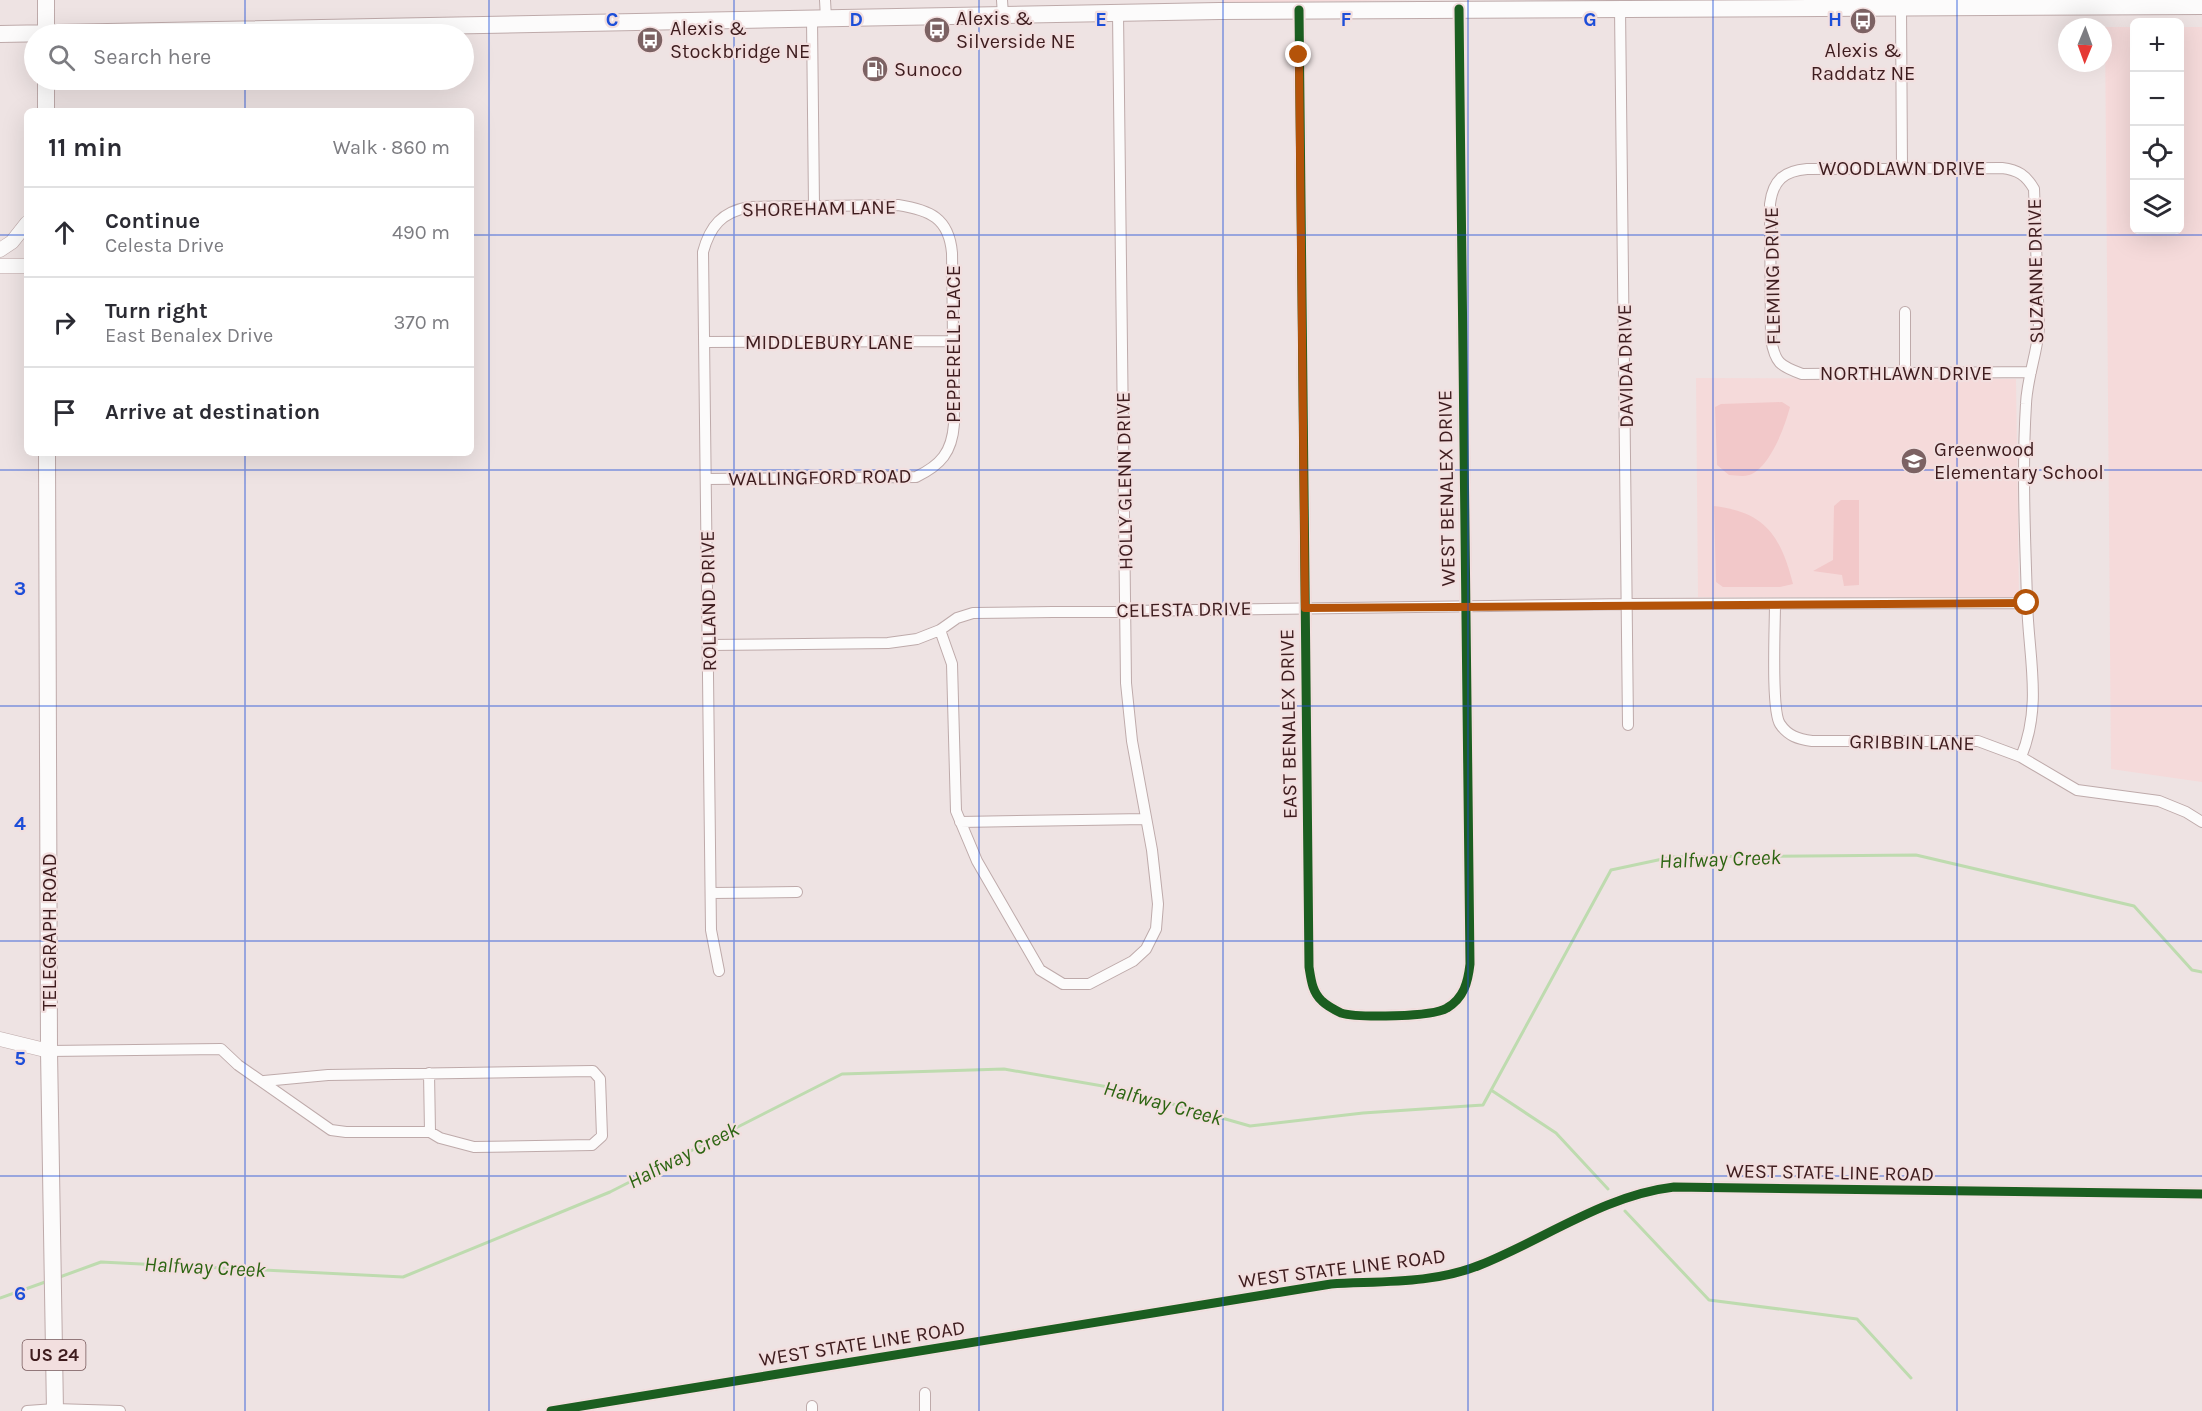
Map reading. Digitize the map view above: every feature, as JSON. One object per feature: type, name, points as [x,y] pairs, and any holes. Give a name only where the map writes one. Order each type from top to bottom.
[{"type":"main road","points":[[46,0],[46,24]]},
{"type":"main road","points":[[474,25],[819,19],[1002,7],[1118,13],[1219,5],[1299,10],[2202,6]]},
{"type":"main road","points":[[0,34],[24,33]]},
{"type":"main road","points":[[46,90],[46,108]]},
{"type":"main road","name":"TELEGRAPH ROAD","points":[[46,456],[55,1410]]},
{"type":"street","points":[[814,206],[819,19],[825,0]]},
{"type":"street","points":[[1900,7],[1902,169]]},
{"type":"street","name":"DAVIDA DRIVE","points":[[1620,8],[1628,725]]},
{"type":"street","name":"WEST BENALEX DRIVE","points":[[1390,1015],[1429,1014],[1447,1008],[1458,1000],[1469,979],[1459,9]]},
{"type":"street","name":"EAST BENALEX DRIVE","points":[[1299,10],[1311,980],[1314,991],[1321,1000],[1341,1012],[1390,1015]]},
{"type":"street","name":"HOLLY GLENN DRIVE","points":[[960,822],[977,861],[1040,970],[1063,984],[1089,984],[1133,961],[1146,949],[1156,929],[1158,904],[1128,709],[1118,13]]},
{"type":"street","name":"WOODLAWN DRIVE","points":[[1775,183],[1783,175],[1800,170],[2002,168],[2014,169],[2029,179]]},
{"type":"street","name":"SUZANNE DRIVE","points":[[2021,757],[2030,735],[2033,714],[2034,666],[2027,603],[2026,403],[2037,349],[2037,204],[2029,179]]},
{"type":"street","name":"FLEMING DRIVE","points":[[1775,183],[1770,204],[1771,339],[1774,354],[1783,367]]},
{"type":"street","name":"SHOREHAM LANE","points":[[710,232],[718,219],[732,210],[749,207],[898,205],[917,208],[936,216]]},
{"type":"street","name":"PEPPERELL PLACE","points":[[933,469],[949,451],[953,440],[954,341],[951,242],[936,216]]},
{"type":"street","points":[[0,250],[17,238],[24,228]]},
{"type":"street","name":"ROLLAND DRIVE","points":[[710,232],[703,252],[705,479],[711,930],[719,971]]},
{"type":"street","points":[[0,266],[24,266]]},
{"type":"street","points":[[1905,312],[1905,373]]},
{"type":"street","name":"MIDDLEBURY LANE","points":[[704,342],[954,341]]},
{"type":"street","name":"NORTHLAWN DRIVE","points":[[1783,367],[1802,374],[2031,372]]},
{"type":"street","name":"WALLINGFORD ROAD","points":[[705,479],[916,477],[933,469]]},
{"type":"street","name":"CELESTA DRIVE","points":[[709,645],[888,643],[917,639],[940,630],[957,618],[973,613],[1628,604],[2027,603]]},
{"type":"street","name":"GRIBBIN LANE","points":[[1775,604],[1778,722],[1786,731],[1800,739],[1812,741],[1978,741],[2021,757],[2077,790],[2159,801],[2186,812],[2202,822]]},
{"type":"street","points":[[940,630],[952,664],[954,794],[960,822],[1146,819]]},
{"type":"street","points":[[711,893],[797,892]]},
{"type":"street","points":[[0,1039],[50,1051],[221,1048],[238,1065],[331,1130],[430,1132],[461,1144],[480,1147],[592,1145],[602,1136],[600,1079],[593,1071],[328,1075],[264,1082]]},
{"type":"street","points":[[429,1073],[430,1132]]},
{"type":"street","name":"WEST STATE LINE ROAD","points":[[551,1411],[1331,1284],[1451,1275],[1479,1266],[1609,1204],[1648,1190],[1674,1187],[2202,1194]]},
{"type":"street","points":[[925,1393],[925,1411]]},
{"type":"street","points":[[27,1411],[120,1411]]},
{"type":"shaded area","points":[[1223,0],[1412,0],[1223,3]]},
{"type":"shaded area","points":[[2112,27],[2130,27],[2130,234],[2184,234],[2184,27],[2202,27],[2202,782],[2111,769],[2105,72],[2112,72]]},
{"type":"shaded area","points":[[1696,378],[2016,379],[2019,597],[1698,597]]},
{"type":"shaded area","points":[[1782,402],[1790,407],[1788,415],[1770,455],[1757,471],[1744,476],[1729,475],[1717,465],[1715,407],[1721,404]]},
{"type":"shaded area","points":[[1841,500],[1859,500],[1859,585],[1844,586],[1842,575],[1813,571],[1833,560],[1834,506]]},
{"type":"shaded area","points":[[1714,506],[1747,514],[1769,530],[1783,553],[1793,584],[1780,587],[1723,587],[1716,582]]},
{"type":"waterway","name":"Halfway Creek","points":[[57,1278],[101,1262],[403,1277],[610,1192],[842,1074],[1004,1069],[1120,1089],[1250,1126],[1363,1113],[1483,1105],[1611,870],[1672,857],[1916,855],[2134,906],[2192,970],[2202,972]]},
{"type":"waterway","points":[[1491,1090],[1556,1133],[1608,1189]]},
{"type":"waterway","points":[[1625,1211],[1709,1300],[1857,1319],[1911,1378]]},
{"type":"waterway","name":"Halfway Creek","points":[[0,1298],[48,1281]]},
{"type":"cycle path","points":[[1299,10],[1309,967],[1314,989],[1326,1005],[1350,1015],[1378,1016],[1412,1015],[1447,1008],[1453,1004],[1464,989],[1470,964],[1459,9]]},
{"type":"cycle path","points":[[551,1411],[1331,1284],[1444,1276],[1504,1255],[1599,1208],[1624,1199],[1674,1187],[2202,1194]]},
{"type":"place","name":"Alexis & Raddatz NE","points":[[1863,21]]},
{"type":"place","name":"Alexis & Silverside NE","points":[[937,30]]},
{"type":"place","name":"Alexis & Stockbridge NE","points":[[650,40]]},
{"type":"place","name":"Sunoco","points":[[875,69]]},
{"type":"place","name":"Greenwood Elementary School","points":[[1914,461]]},
{"type":"route","points":[[1299,55],[1305,608],[2027,603]]}]
